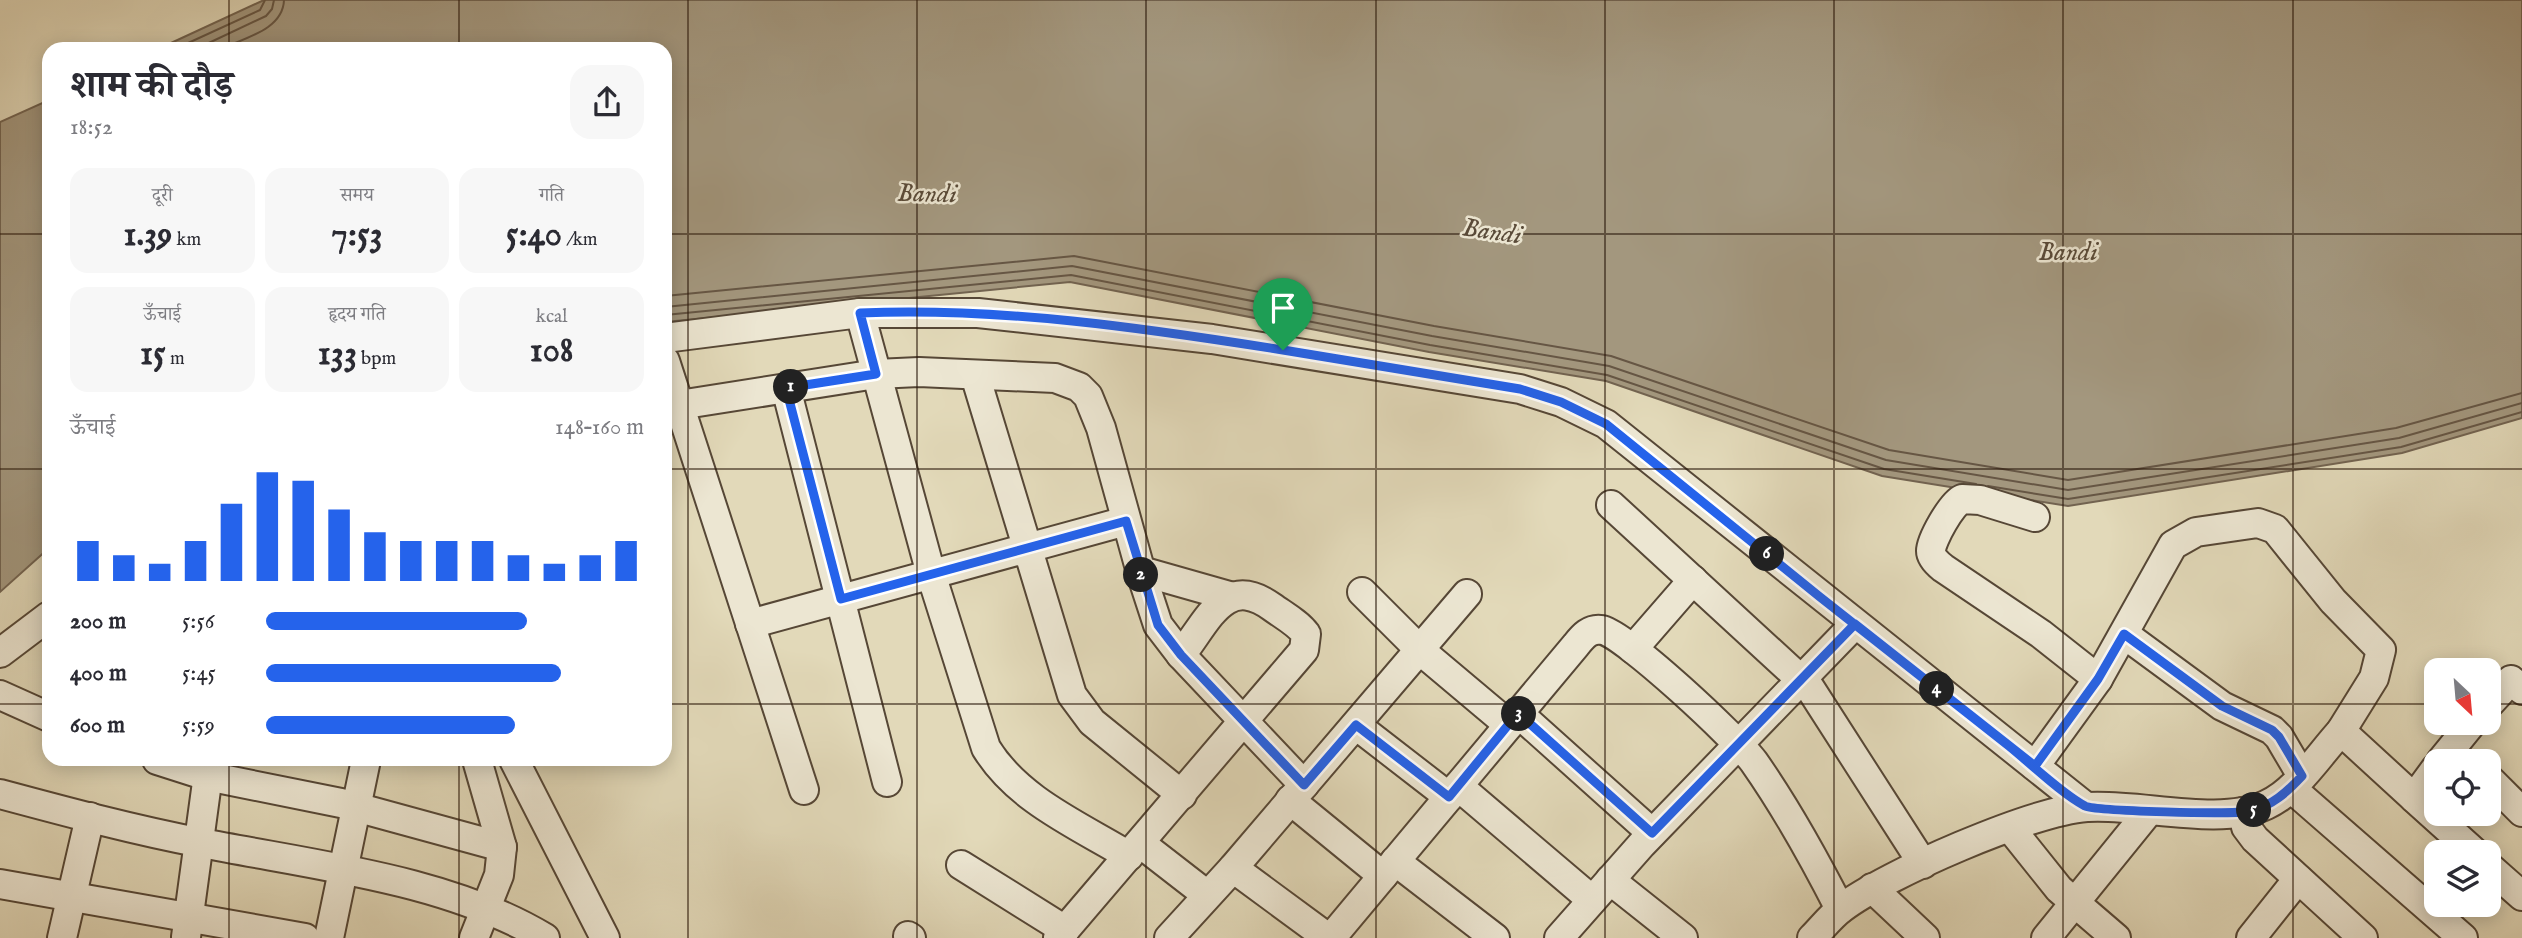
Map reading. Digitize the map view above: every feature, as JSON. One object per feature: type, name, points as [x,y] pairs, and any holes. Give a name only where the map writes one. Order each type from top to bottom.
[{"type":"street","points":[[860,313],[931,574],[979,729],[995,764],[1027,795],[1135,849],[1207,895]]},
{"type":"street","points":[[672,337],[860,313],[978,313],[1212,339],[1424,372],[1541,395],[1606,424],[2086,807]]},
{"type":"street","points":[[679,405],[876,374],[1055,378],[1079,387],[1088,396],[1098,419],[1158,625],[1181,655],[1244,723],[1297,792],[1389,869],[1495,938]]},
{"type":"street","points":[[975,375],[1026,548],[1077,705],[1092,722],[1182,795]]},
{"type":"street","points":[[672,383],[804,790]]},
{"type":"street","points":[[786,388],[887,782]]},
{"type":"street","points":[[2035,517],[1980,500],[1962,499],[1952,506],[1931,547],[1932,556],[1943,568],[2041,634],[2098,679]]},
{"type":"street","points":[[1611,506],[1802,680],[1822,702],[1923,864]]},
{"type":"street","points":[[750,624],[1126,521]]},
{"type":"street","points":[[1812,938],[1840,909],[1872,888],[1923,864],[2011,829],[2086,807],[2243,812],[2267,805],[2296,782],[2341,731],[2374,678],[2381,650],[2326,593],[2280,532],[2267,524],[2196,531],[2178,540],[2098,679],[2035,766]]},
{"type":"street","points":[[961,865],[1062,934],[1304,650],[1306,635],[1262,600],[1248,593],[1229,596],[1149,573],[1142,576]]},
{"type":"street","points":[[1633,649],[1693,580]]},
{"type":"street","points":[[1362,592],[1421,651],[1514,719],[1652,833]]},
{"type":"street","points":[[1169,938],[1421,651],[1467,594]]},
{"type":"street","points":[[1181,655],[1229,596]]},
{"type":"street","points":[[1559,938],[1652,833],[1855,624]]},
{"type":"street","points":[[0,653],[42,629]]},
{"type":"street","points":[[1233,868],[1330,938],[1576,645],[1591,631],[1609,632],[1633,649],[1737,743],[1753,761],[1803,836],[1840,909]]},
{"type":"street","points":[[2124,634],[2222,706],[2272,730],[2279,737],[2296,782],[2463,938]]},
{"type":"street","points":[[2501,694],[2518,680]]},
{"type":"street","points":[[0,695],[42,713]]},
{"type":"street","points":[[1356,725],[1601,890],[1683,938]]},
{"type":"street","points":[[2341,731],[2461,840]]},
{"type":"street","points":[[329,938],[365,766]]},
{"type":"street","points":[[474,938],[499,875],[502,847],[479,766]]},
{"type":"street","points":[[517,766],[605,938]]},
{"type":"street","points":[[188,929],[209,768],[502,847]]},
{"type":"street","points":[[2414,798],[2424,784]]},
{"type":"street","points":[[2501,791],[2522,811]]},
{"type":"street","points":[[0,794],[199,843],[343,869],[486,908],[545,938]]},
{"type":"street","points":[[2046,938],[2149,811]]},
{"type":"street","points":[[2243,812],[2248,831],[2363,938]]},
{"type":"street","points":[[62,938],[90,817]]},
{"type":"street","points":[[2011,829],[2074,903],[2116,938]]},
{"type":"street","points":[[2501,877],[2522,896]]},
{"type":"street","points":[[2251,938],[2298,879]]},
{"type":"street","points":[[0,884],[188,929],[305,938]]},
{"type":"street","points":[[1872,888],[1925,938]]},
{"type":"water","name":"Bandi","points":[[264,0],[2522,0],[2522,418],[2402,453],[2068,506],[1882,476],[1606,381],[1429,352],[1070,282],[672,321],[672,42],[173,42]]},
{"type":"water","points":[[42,103],[42,554],[0,592],[0,122]]},
{"type":"route","points":[[1283,350],[1212,339],[978,313],[918,310],[860,313],[876,374],[786,388],[841,599],[1126,521],[1152,613],[1158,625],[1181,655],[1304,785],[1356,725],[1449,797],[1518,713],[1652,833],[1855,624],[1987,728],[2035,766],[2098,679],[2124,634],[2222,706],[2272,730],[2302,776],[2284,795],[2267,805],[2240,813],[2086,807],[1987,728],[1897,657],[1855,624],[1820,597],[1606,424],[1594,417],[1561,402],[1520,389],[1283,350]]}]
